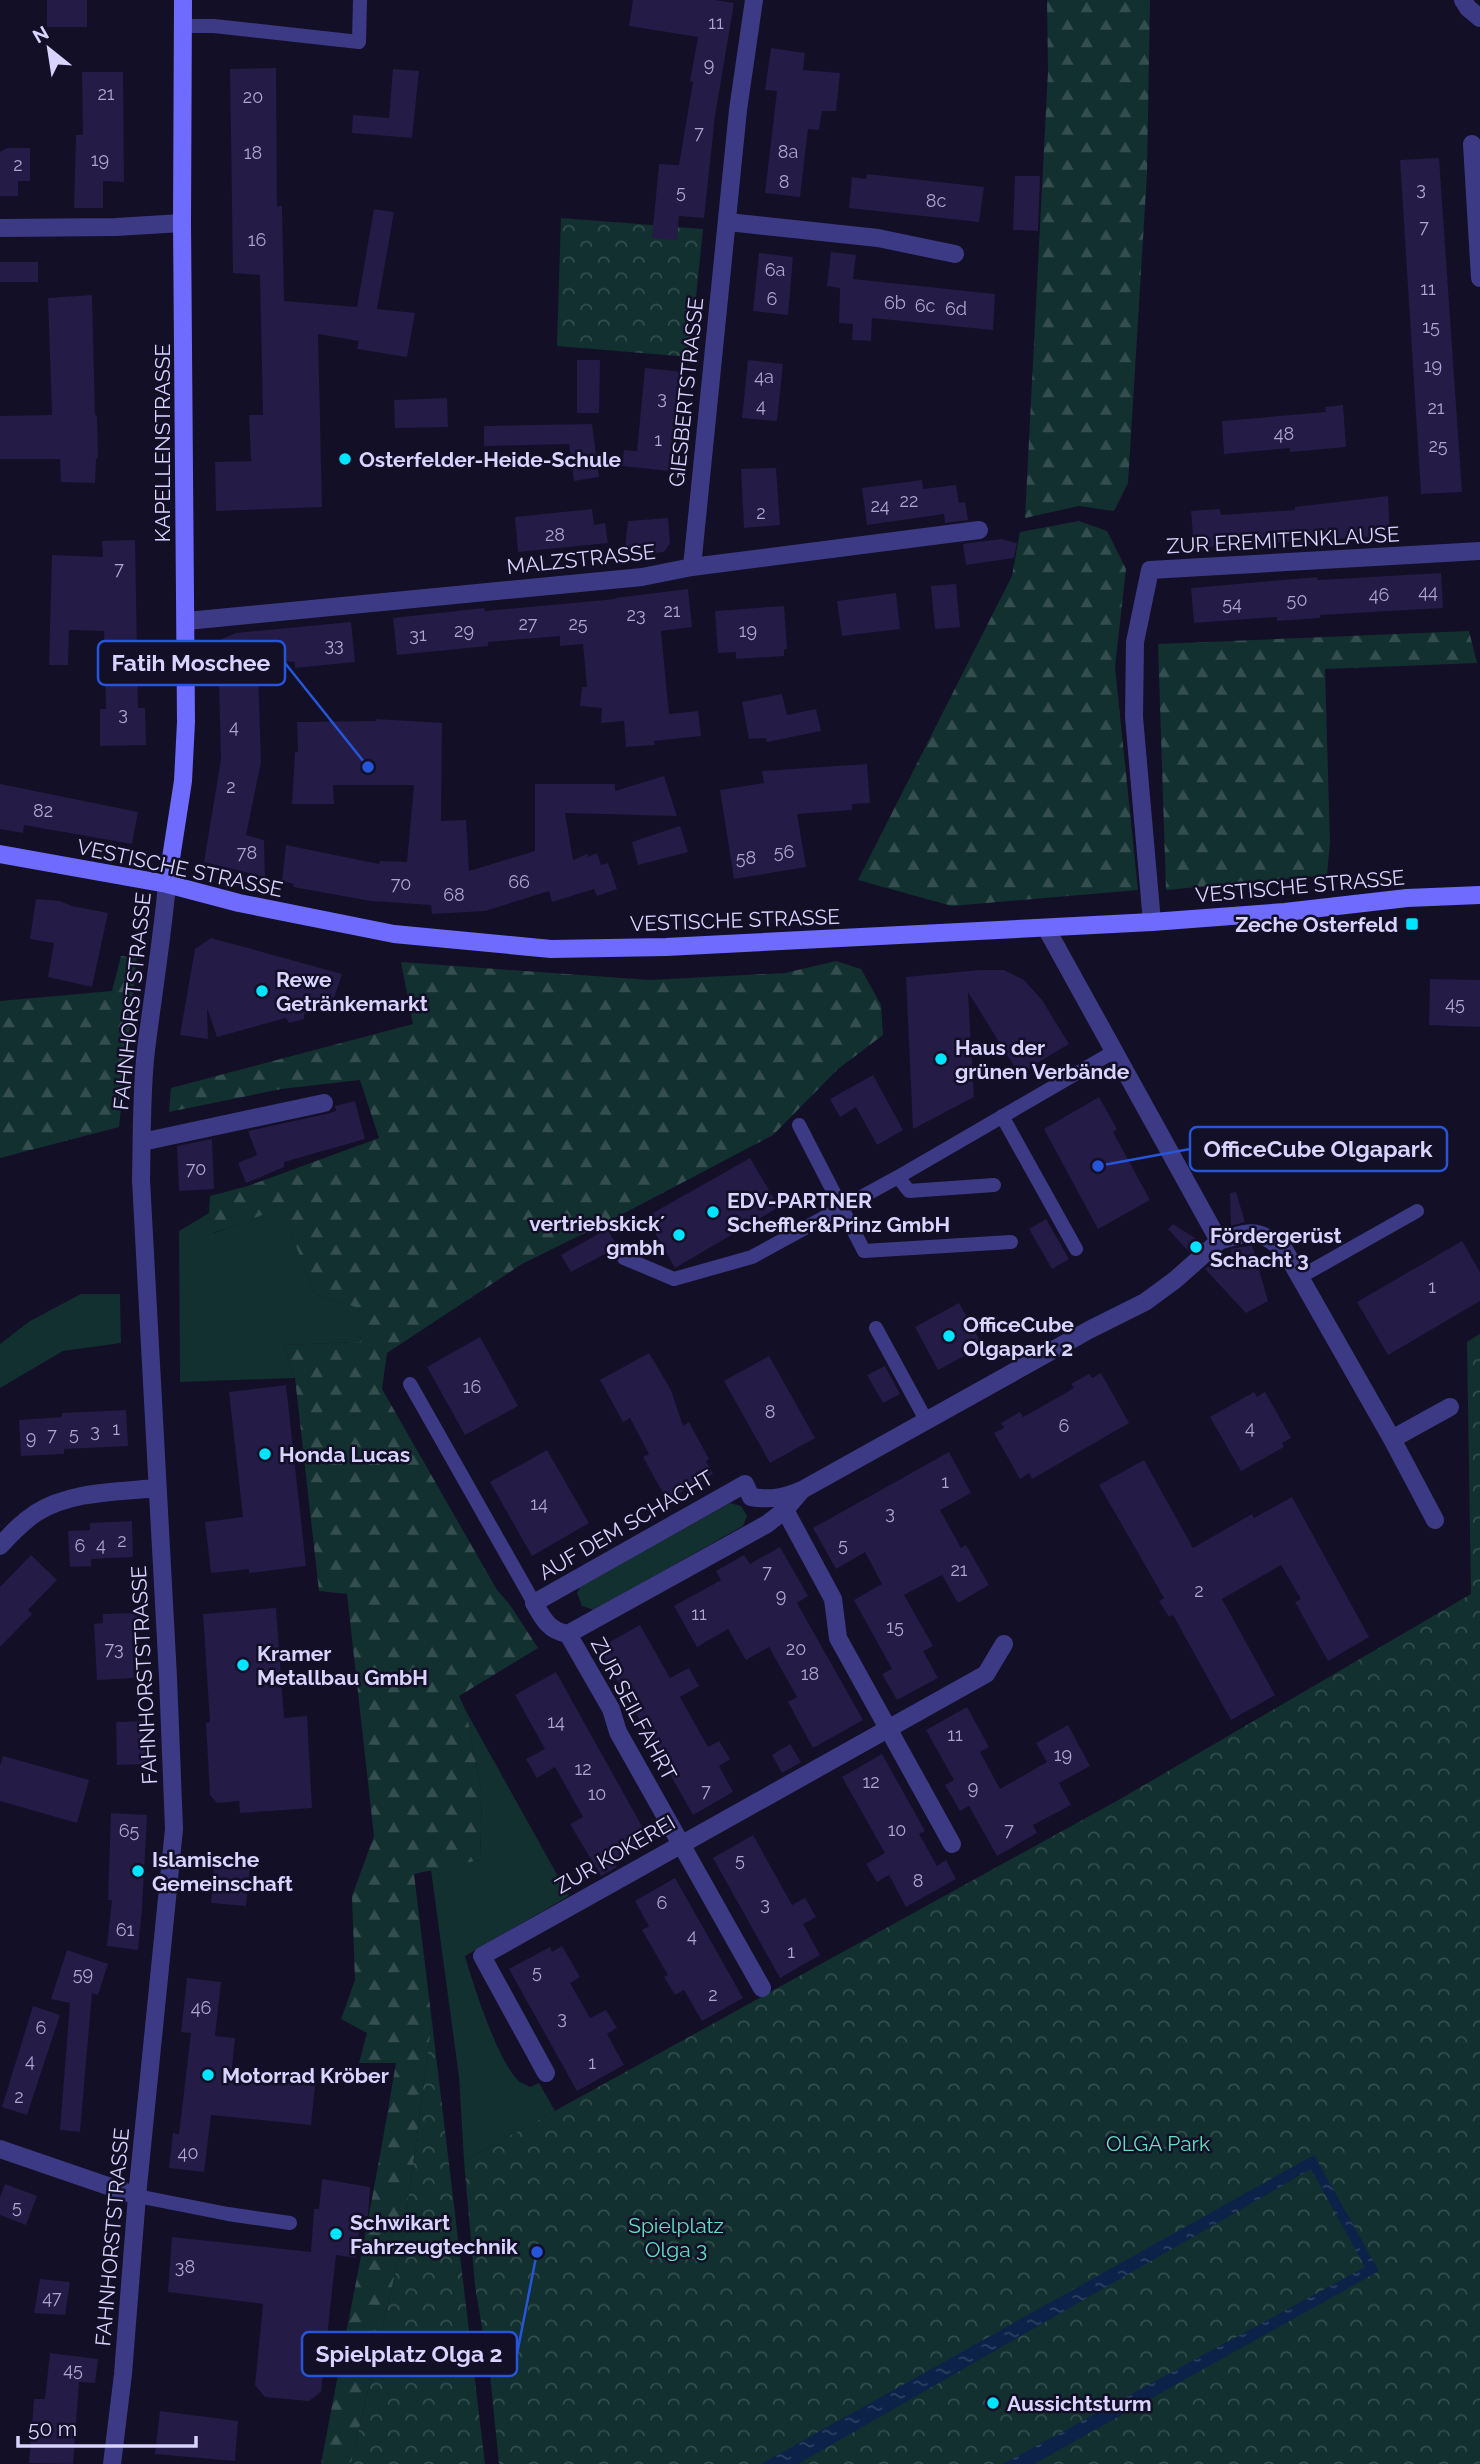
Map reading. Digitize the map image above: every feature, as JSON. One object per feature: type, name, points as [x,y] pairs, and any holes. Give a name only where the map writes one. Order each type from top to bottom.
[{"type":"street","name":"KAPELLENSTRASSE","points":[[167,884],[185,754],[187,621],[182,223],[183,0]]},
{"type":"street","name":"GIESBERTSTRASSE","points":[[692,567],[738,110],[754,0]]},
{"type":"street","points":[[1463,0],[1480,18]]},
{"type":"street","points":[[1472,144],[1480,278]]},
{"type":"street","points":[[727,222],[878,238],[955,254]]},
{"type":"street","points":[[0,228],[116,227],[182,223]]},
{"type":"street","name":"MALZSTRASSE","points":[[187,621],[642,577],[692,567],[979,530]]},
{"type":"street","name":"ZUR EREMITENKLAUSE","points":[[1152,922],[1134,717],[1135,642],[1150,570],[1480,551]]},
{"type":"street","name":"VESTISCHE STRASSE","points":[[0,855],[167,884],[265,909],[394,934],[551,949],[679,946],[1152,922],[1285,912],[1407,898],[1480,895]]},
{"type":"street","name":"FAHNHORSTSTRASSE","points":[[112,2464],[123,2374],[173,1829],[168,1677],[141,1180],[146,1051],[167,884]]},
{"type":"street","points":[[1046,928],[1219,1241],[1251,1232],[1267,1236],[1286,1251],[1435,1520]]},
{"type":"street","points":[[142,1142],[324,1103]]},
{"type":"street","name":"AUF DEM SCHACHT","points":[[802,1490],[785,1510],[766,1524],[568,1634],[550,1628],[534,1603],[745,1484],[751,1497],[768,1500],[783,1498],[802,1490],[1089,1330],[1145,1302],[1175,1280],[1219,1241]]},
{"type":"street","points":[[1392,1439],[1450,1407]]},
{"type":"street","points":[[0,1546],[21,1524],[47,1506],[82,1497],[157,1488]]},
{"type":"street","points":[[785,1510],[833,1599],[838,1637],[952,1844]]},
{"type":"street","name":"ZUR SEILFAHRT","points":[[568,1634],[611,1709],[618,1732],[762,1988]]},
{"type":"street","name":"ZUR KOKEREI","points":[[546,2073],[482,1956],[986,1674],[1004,1644]]},
{"type":"street","points":[[0,2149],[138,2196]]},
{"type":"lane","points":[[184,26],[214,26],[359,41],[360,0]]},
{"type":"lane","points":[[624,1258],[674,1279],[752,1257],[898,1177],[1115,1051]]},
{"type":"lane","points":[[1002,1116],[1076,1249]]},
{"type":"lane","points":[[799,1125],[864,1251],[1011,1242]]},
{"type":"lane","points":[[898,1177],[909,1191],[994,1185]]},
{"type":"lane","points":[[1300,1277],[1418,1211]]},
{"type":"lane","points":[[876,1328],[926,1420]]},
{"type":"lane","points":[[410,1384],[534,1603]]},
{"type":"lane","points":[[138,2196],[290,2223]]},
{"type":"green space","points":[[1047,0],[1150,0],[1147,174],[1128,483],[1114,511],[1079,506],[1025,518],[1048,71]]},
{"type":"green space","points":[[561,218],[703,229],[690,357],[557,346]]},
{"type":"green space","points":[[1079,521],[1107,531],[1126,569],[1115,667],[1138,890],[952,906],[858,880],[1012,576],[1020,532]]},
{"type":"green space","points":[[1469,631],[1477,663],[1325,669],[1330,842],[1327,875],[1166,890],[1158,644]]},
{"type":"green space","points":[[121,956],[137,958],[119,1127],[0,1158],[0,1001],[112,991]]},
{"type":"green space","points":[[836,961],[861,969],[881,1005],[883,1035],[838,1069],[773,1135],[522,1264],[387,1353],[382,1389],[497,1590],[538,1648],[459,1696],[466,1711],[482,1793],[480,1860],[414,1874],[432,2022],[403,2240],[351,2464],[321,2464],[396,2063],[359,2063],[367,2033],[341,2019],[355,1980],[352,1896],[374,1836],[347,1594],[319,1591],[295,1378],[284,1345],[360,1342],[364,1310],[315,1294],[281,1208],[213,1233],[209,1213],[210,1196],[248,1186],[379,1138],[360,1080],[281,1089],[169,1112],[171,1088],[413,1024],[401,962],[650,980],[785,973]]},
{"type":"green space","points":[[281,1207],[315,1294],[365,1310],[360,1342],[284,1345],[295,1378],[180,1382],[179,1231],[209,1213],[214,1233]]},
{"type":"green space","points":[[81,1294],[120,1294],[121,1343],[63,1351],[0,1388],[0,1344],[30,1321]]},
{"type":"green space","name":"OLGA Park","points":[[1480,1334],[1480,2464],[499,2464],[490,2375],[475,2286],[464,2161],[1122,1798],[1471,1594],[1467,1342]]},
{"type":"green space","points":[[730,1503],[741,1506],[747,1516],[743,1526],[594,1610],[582,1606],[577,1593],[580,1587]]},
{"type":"green space","points":[[466,1711],[569,1896],[465,1956],[495,2042],[512,2073],[520,2082],[530,2087],[539,2083],[555,2111],[464,2161],[459,2077],[431,1870],[480,1860],[482,1793]]},
{"type":"green space","points":[[432,2022],[485,2464],[351,2464],[403,2240]]},
{"type":"water","points":[[1314,2155],[1379,2271],[1034,2464],[1003,2464],[1365,2267],[1311,2169],[798,2464],[761,2464]]},
{"type":"building","points":[[47,0],[87,0],[87,27],[47,27]]},
{"type":"building","points":[[633,0],[715,0],[734,3],[715,116],[704,218],[679,216],[677,240],[652,238],[659,164],[679,165],[698,37],[629,26]]},
{"type":"building","points":[[771,48],[805,53],[803,70],[840,73],[836,111],[822,111],[819,130],[808,129],[800,197],[765,193],[777,91],[765,90]]},
{"type":"building","points":[[276,68],[277,206],[282,206],[284,301],[357,307],[374,209],[394,212],[377,309],[415,313],[407,357],[357,349],[359,341],[318,334],[322,507],[216,511],[215,462],[251,461],[249,415],[263,415],[260,275],[233,273],[230,69]]},
{"type":"building","points":[[393,69],[419,71],[412,138],[352,133],[353,115],[389,118]]},
{"type":"building","points":[[82,72],[123,72],[124,182],[103,181],[103,208],[74,208],[76,135],[83,135]]},
{"type":"building","points":[[7,148],[30,148],[30,181],[18,181],[18,196],[0,196],[0,152]]},
{"type":"building","points":[[1439,158],[1462,492],[1421,494],[1400,160]]},
{"type":"building","points":[[867,174],[984,187],[979,222],[849,208],[852,177],[866,179]]},
{"type":"building","points":[[1015,176],[1040,176],[1038,231],[1013,230]]},
{"type":"building","points":[[831,252],[856,255],[853,279],[995,294],[993,330],[872,318],[871,341],[852,340],[853,324],[839,323],[840,288],[827,286]]},
{"type":"building","points":[[759,253],[793,257],[788,315],[753,311]]},
{"type":"building","points":[[0,262],[38,262],[38,282],[0,282]]},
{"type":"building","points":[[92,295],[98,458],[95,483],[61,482],[60,459],[0,459],[0,416],[52,415],[48,298]]},
{"type":"building","points":[[577,360],[600,360],[599,413],[577,413]]},
{"type":"building","points":[[748,360],[783,364],[777,421],[742,418]]},
{"type":"building","points":[[645,368],[684,372],[676,453],[681,454],[679,472],[622,466],[624,450],[637,451]]},
{"type":"building","points":[[447,398],[448,427],[395,428],[394,400]]},
{"type":"building","points":[[1343,405],[1346,447],[1290,452],[1290,448],[1224,454],[1222,421],[1326,412],[1325,407]]},
{"type":"building","points":[[592,424],[599,477],[574,481],[569,444],[484,446],[484,426]]},
{"type":"building","points":[[776,468],[780,525],[744,528],[741,469]]},
{"type":"building","points":[[922,480],[923,489],[956,485],[959,503],[965,502],[968,520],[945,523],[944,514],[867,525],[862,488]]},
{"type":"building","points":[[1388,496],[1390,536],[1333,539],[1334,542],[1298,545],[1298,541],[1194,548],[1191,511],[1220,509],[1221,515],[1295,510],[1295,507]]},
{"type":"building","points":[[592,509],[594,525],[605,523],[608,543],[518,552],[515,517]]},
{"type":"building","points":[[668,518],[670,544],[664,552],[624,556],[628,521]]},
{"type":"building","points":[[1001,539],[1017,543],[1014,558],[966,565],[963,544]]},
{"type":"building","points":[[135,540],[138,708],[145,708],[146,745],[100,746],[100,709],[106,709],[104,631],[69,630],[68,665],[49,665],[52,555],[103,557],[102,541]]},
{"type":"building","points":[[1441,573],[1443,608],[1320,615],[1320,618],[1277,621],[1277,617],[1194,623],[1191,588],[1317,577],[1318,580]]},
{"type":"building","points":[[956,584],[960,627],[935,629],[931,586]]},
{"type":"building","points":[[688,589],[692,627],[661,631],[669,714],[698,711],[701,736],[654,741],[655,745],[626,747],[624,721],[601,723],[602,708],[580,706],[582,687],[587,687],[583,644],[560,646],[560,636],[488,642],[488,646],[397,655],[393,618],[484,608],[485,611],[616,599]]},
{"type":"building","points":[[896,593],[900,629],[842,636],[837,601]]},
{"type":"building","points":[[784,606],[787,649],[784,649],[784,656],[736,659],[736,652],[718,653],[715,611]]},
{"type":"building","points":[[351,622],[355,662],[295,668],[295,662],[282,661],[280,670],[258,673],[261,762],[246,835],[264,840],[265,877],[204,862],[221,759],[218,648],[222,639],[236,633]]},
{"type":"building","points":[[782,694],[787,715],[816,709],[821,731],[767,742],[766,738],[749,739],[742,702]]},
{"type":"building","points":[[376,719],[442,723],[441,821],[466,820],[469,871],[535,851],[535,784],[615,784],[615,791],[664,776],[677,816],[565,813],[573,860],[597,853],[601,865],[608,863],[617,889],[597,896],[594,889],[552,902],[549,891],[485,911],[432,914],[431,905],[371,901],[293,887],[294,884],[282,881],[286,845],[379,864],[380,861],[407,862],[414,785],[333,785],[334,804],[292,804],[295,752],[298,752],[297,722]]},
{"type":"building","points":[[867,764],[870,803],[852,804],[852,810],[797,814],[806,867],[734,879],[720,790],[764,783],[762,771]]},
{"type":"building","points":[[0,784],[138,812],[132,844],[24,825],[23,833],[0,829]]},
{"type":"building","points":[[680,826],[688,852],[638,865],[632,842]]},
{"type":"building","points":[[36,899],[60,901],[108,913],[92,987],[48,977],[54,943],[30,939]]},
{"type":"building","name":"Rewe Getränkemarkt","points":[[211,938],[342,974],[331,1007],[304,1014],[304,1019],[289,1023],[286,1018],[217,1037],[207,1008],[208,1039],[180,1035],[195,949]]},
{"type":"building","name":"Haus der grünen Verbände","points":[[1004,970],[1024,980],[1042,1000],[1069,1044],[1019,1074],[968,992],[974,1097],[913,1129],[906,977]]},
{"type":"building","points":[[1430,979],[1480,980],[1480,1027],[1429,1025]]},
{"type":"building","points":[[873,1075],[903,1130],[877,1145],[856,1107],[840,1117],[830,1099]]},
{"type":"building","points":[[1099,1097],[1117,1129],[1113,1132],[1150,1200],[1098,1229],[1044,1129]]},
{"type":"building","points":[[355,1101],[365,1139],[284,1162],[284,1167],[246,1183],[238,1163],[257,1155],[248,1131],[326,1114],[336,1111],[335,1106]]},
{"type":"building","points":[[212,1139],[214,1189],[179,1191],[177,1146]]},
{"type":"building","name":"EDV-PARTNER Scheffler&Prinz GmbH","points":[[750,1158],[779,1207],[675,1268],[646,1217]]},
{"type":"building","points":[[1236,1192],[1245,1222],[1231,1226],[1230,1193]]},
{"type":"building","points":[[1046,1219],[1069,1259],[1052,1269],[1029,1229]]},
{"type":"building","points":[[1173,1224],[1201,1242],[1189,1252],[1168,1229]]},
{"type":"building","points":[[607,1229],[618,1247],[571,1272],[561,1255]]},
{"type":"building","points":[[1462,1241],[1480,1272],[1480,1301],[1388,1355],[1357,1302]]},
{"type":"building","name":"Fördergerüst Schacht 3","points":[[1252,1245],[1268,1301],[1246,1313],[1205,1269],[1220,1255],[1231,1262],[1231,1249]]},
{"type":"building","name":"OfficeCube Olgapark 2","points":[[959,1303],[983,1346],[938,1370],[915,1327]]},
{"type":"building","points":[[480,1337],[518,1406],[465,1435],[427,1367]]},
{"type":"building","points":[[649,1353],[671,1390],[683,1426],[689,1422],[709,1459],[706,1461],[713,1474],[667,1500],[643,1457],[649,1454],[630,1418],[623,1422],[600,1380]]},
{"type":"building","points":[[769,1356],[815,1438],[770,1463],[724,1381]]},
{"type":"building","points":[[885,1366],[900,1394],[883,1403],[867,1375]]},
{"type":"building","points":[[1101,1373],[1129,1423],[1032,1479],[1029,1473],[1020,1479],[994,1433],[1004,1428],[1001,1423],[1020,1412],[1023,1417],[1074,1388],[1071,1384],[1089,1374],[1092,1378]]},
{"type":"building","name":"Honda Lucas","points":[[286,1385],[306,1566],[249,1573],[249,1569],[211,1573],[205,1522],[243,1517],[229,1392]]},
{"type":"building","points":[[1254,1392],[1257,1397],[1265,1392],[1291,1438],[1282,1443],[1284,1447],[1241,1471],[1210,1417]]},
{"type":"building","points":[[126,1410],[128,1446],[64,1449],[64,1454],[21,1456],[19,1420],[62,1417],[62,1413]]},
{"type":"building","points":[[547,1450],[589,1523],[532,1556],[490,1482]]},
{"type":"building","points":[[949,1452],[971,1493],[940,1510],[961,1548],[966,1545],[989,1585],[958,1603],[942,1575],[904,1595],[933,1646],[923,1651],[938,1678],[897,1700],[882,1674],[892,1669],[854,1600],[882,1584],[865,1552],[836,1569],[813,1528]]},
{"type":"building","points":[[1144,1460],[1193,1548],[1252,1514],[1254,1518],[1292,1497],[1369,1637],[1328,1661],[1295,1602],[1301,1599],[1281,1565],[1222,1599],[1275,1695],[1231,1720],[1173,1615],[1169,1617],[1159,1601],[1164,1598],[1099,1485]]},
{"type":"building","points":[[132,1521],[133,1557],[91,1559],[91,1566],[70,1567],[68,1531],[90,1530],[90,1523]]},
{"type":"building","points":[[780,1547],[808,1596],[797,1603],[863,1720],[813,1748],[788,1702],[797,1697],[769,1647],[746,1660],[728,1629],[697,1647],[674,1606],[721,1580],[716,1571],[744,1555],[750,1564]]},
{"type":"building","points":[[31,1555],[57,1580],[28,1610],[32,1614],[0,1647],[0,1587]]},
{"type":"building","name":"Kramer Metallbau GmbH","points":[[276,1608],[284,1718],[307,1716],[312,1808],[240,1813],[239,1801],[217,1803],[210,1795],[206,1723],[210,1722],[203,1614]]},
{"type":"building","points":[[137,1613],[138,1636],[132,1637],[134,1678],[97,1680],[94,1624],[103,1623],[103,1614]]},
{"type":"building","points":[[640,1625],[670,1678],[689,1668],[699,1686],[680,1697],[708,1747],[719,1741],[730,1759],[719,1766],[733,1792],[693,1815],[599,1648]]},
{"type":"building","points":[[556,1672],[649,1839],[613,1860],[617,1867],[601,1876],[570,1824],[583,1817],[555,1767],[537,1778],[526,1759],[545,1749],[515,1695]]},
{"type":"building","points":[[967,1707],[989,1747],[980,1752],[1000,1789],[1047,1762],[1036,1743],[1068,1725],[1090,1766],[1059,1783],[1071,1805],[1033,1825],[1037,1833],[997,1856],[969,1806],[960,1811],[945,1785],[954,1780],[926,1730]]},
{"type":"building","points":[[146,1721],[147,1764],[117,1765],[116,1722]]},
{"type":"building","points":[[790,1744],[801,1762],[782,1773],[772,1755]]},
{"type":"building","points":[[882,1754],[925,1831],[919,1834],[937,1866],[946,1860],[956,1879],[906,1907],[889,1875],[877,1882],[866,1864],[885,1853],[842,1777]]},
{"type":"building","points":[[3,1756],[89,1780],[77,1823],[0,1801],[0,1766]]},
{"type":"building","points":[[111,1813],[147,1815],[138,1950],[107,1946],[112,1900],[108,1900]]},
{"type":"building","points":[[753,1835],[792,1905],[805,1898],[816,1917],[803,1924],[820,1955],[780,1978],[713,1858]]},
{"type":"building","points":[[214,1864],[250,1867],[246,1906],[211,1903]]},
{"type":"building","points":[[675,1878],[743,1998],[702,2021],[684,1990],[675,1995],[664,1977],[668,1975],[642,1930],[649,1926],[635,1901]]},
{"type":"building","points":[[562,1946],[580,1977],[570,1983],[590,2018],[606,2010],[617,2028],[607,2034],[624,2065],[577,2091],[509,1969],[550,1947],[552,1952]]},
{"type":"building","points":[[67,1950],[108,1964],[98,1995],[92,1993],[80,2132],[60,2130],[70,2003],[51,1999]]},
{"type":"building","points":[[187,1978],[221,1982],[215,2036],[235,2038],[231,2077],[315,2086],[311,2125],[211,2115],[204,2172],[169,2168],[173,2133],[179,2134],[191,2033],[181,2032]]},
{"type":"building","points":[[33,2006],[60,2015],[27,2115],[2,2107]]},
{"type":"building","points":[[322,2179],[370,2187],[368,2216],[361,2217],[356,2258],[336,2255],[321,2392],[309,2401],[265,2397],[255,2385],[263,2304],[168,2292],[172,2237],[311,2252],[314,2209],[319,2209]]},
{"type":"building","points":[[5,2184],[37,2196],[26,2225],[0,2215],[0,2197]]},
{"type":"building","points":[[40,2279],[70,2282],[65,2315],[34,2313]]},
{"type":"building","points":[[50,2353],[98,2359],[95,2383],[79,2382],[73,2464],[29,2463],[34,2399],[45,2399]]},
{"type":"building","points":[[160,2411],[238,2421],[235,2461],[155,2454]]},
{"type":"place","name":"Osterfelder-Heide-Schule","points":[[345,459]]},
{"type":"place","name":"Fatih Moschee","points":[[368,767]]},
{"type":"place","name":"Zeche Osterfeld","points":[[1412,924]]},
{"type":"place","name":"Rewe Getränkemarkt","points":[[262,991]]},
{"type":"place","name":"Haus der grünen Verbände","points":[[941,1059]]},
{"type":"place","name":"OfficeCube Olgapark","points":[[1098,1166]]},
{"type":"place","name":"EDV-PARTNER Scheffler&Prinz GmbH","points":[[713,1212]]},
{"type":"place","name":"vertriebskick´ gmbh","points":[[679,1235]]},
{"type":"place","name":"Fördergerüst Schacht 3","points":[[1196,1247]]},
{"type":"place","name":"OfficeCube Olgapark 2","points":[[949,1336]]},
{"type":"place","name":"Honda Lucas","points":[[265,1454]]},
{"type":"place","name":"Kramer Metallbau GmbH","points":[[243,1665]]},
{"type":"place","name":"Islamische Gemeinschaft","points":[[138,1871]]},
{"type":"place","name":"Motorrad Kröber","points":[[208,2075]]},
{"type":"place","name":"Schwikart Fahrzeugtechnik","points":[[336,2234]]},
{"type":"place","name":"Spielplatz Olga 2","points":[[537,2252]]},
{"type":"place","name":"Aussichtsturm","points":[[993,2403]]},
{"type":"park label","name":"Spielplatz Olga 3","points":[[676,2237]]}]
